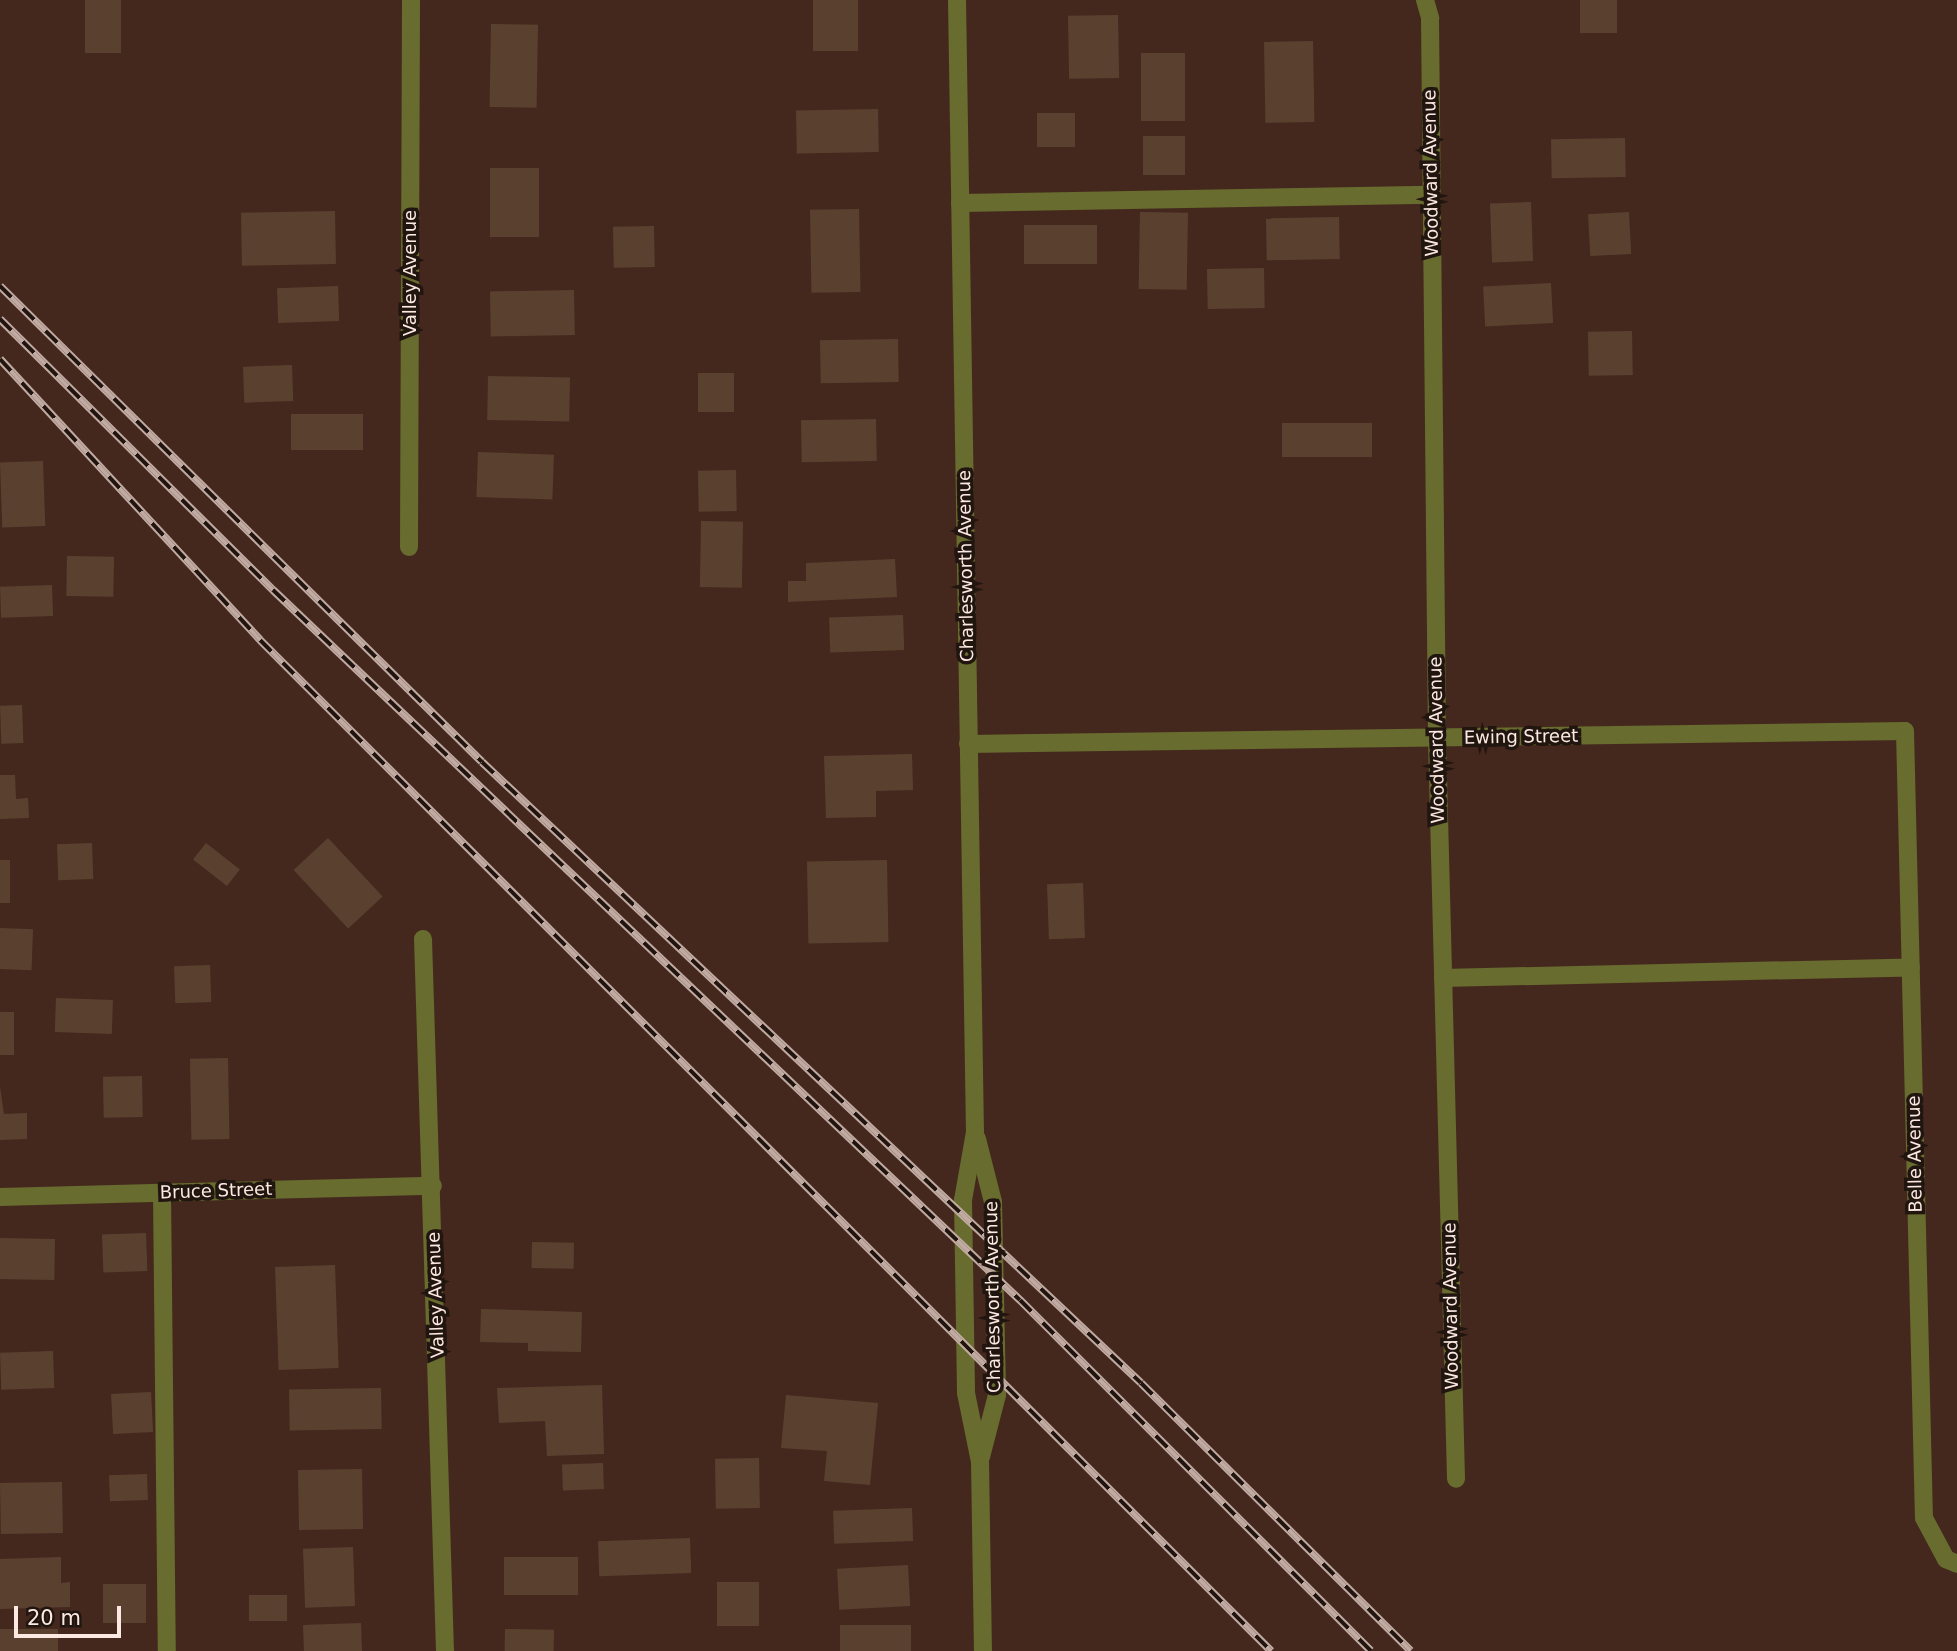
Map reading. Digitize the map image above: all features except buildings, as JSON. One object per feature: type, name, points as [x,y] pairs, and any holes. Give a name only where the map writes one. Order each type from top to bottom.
[{"type":"street","name":"Valley Avenue","points":[[409,547],[411,0]]},
{"type":"street","name":"Charlesworth Avenue","points":[[957,0],[975,1132],[963,1214],[966,1394],[980,1462],[983,1651]]},
{"type":"street","name":"Woodward Avenue","points":[[1426,0],[1430,18],[1437,738],[1456,1479]]},
{"type":"street","points":[[960,203],[1431,194]]},
{"type":"street","name":"Ewing Street","points":[[968,744],[1905,731]]},
{"type":"street","name":"Belle Avenue","points":[[1905,731],[1924,1518],[1946,1559],[1957,1564]]},
{"type":"street","name":"Valley Avenue","points":[[423,939],[433,1185],[445,1651]]},
{"type":"street","points":[[1443,978],[1911,967]]},
{"type":"street","name":"Charlesworth Avenue","points":[[975,1132],[993,1202],[997,1395],[980,1462]]},
{"type":"street","name":"Bruce Street","points":[[0,1197],[433,1185]]},
{"type":"street","points":[[162,1193],[167,1651]]},
{"type":"railway","points":[[0,286],[482,762],[1141,1383],[1411,1651]]},
{"type":"railway","points":[[0,319],[273,590],[1020,1300],[1371,1651]]},
{"type":"railway","points":[[0,359],[260,640],[1271,1651]]}]
